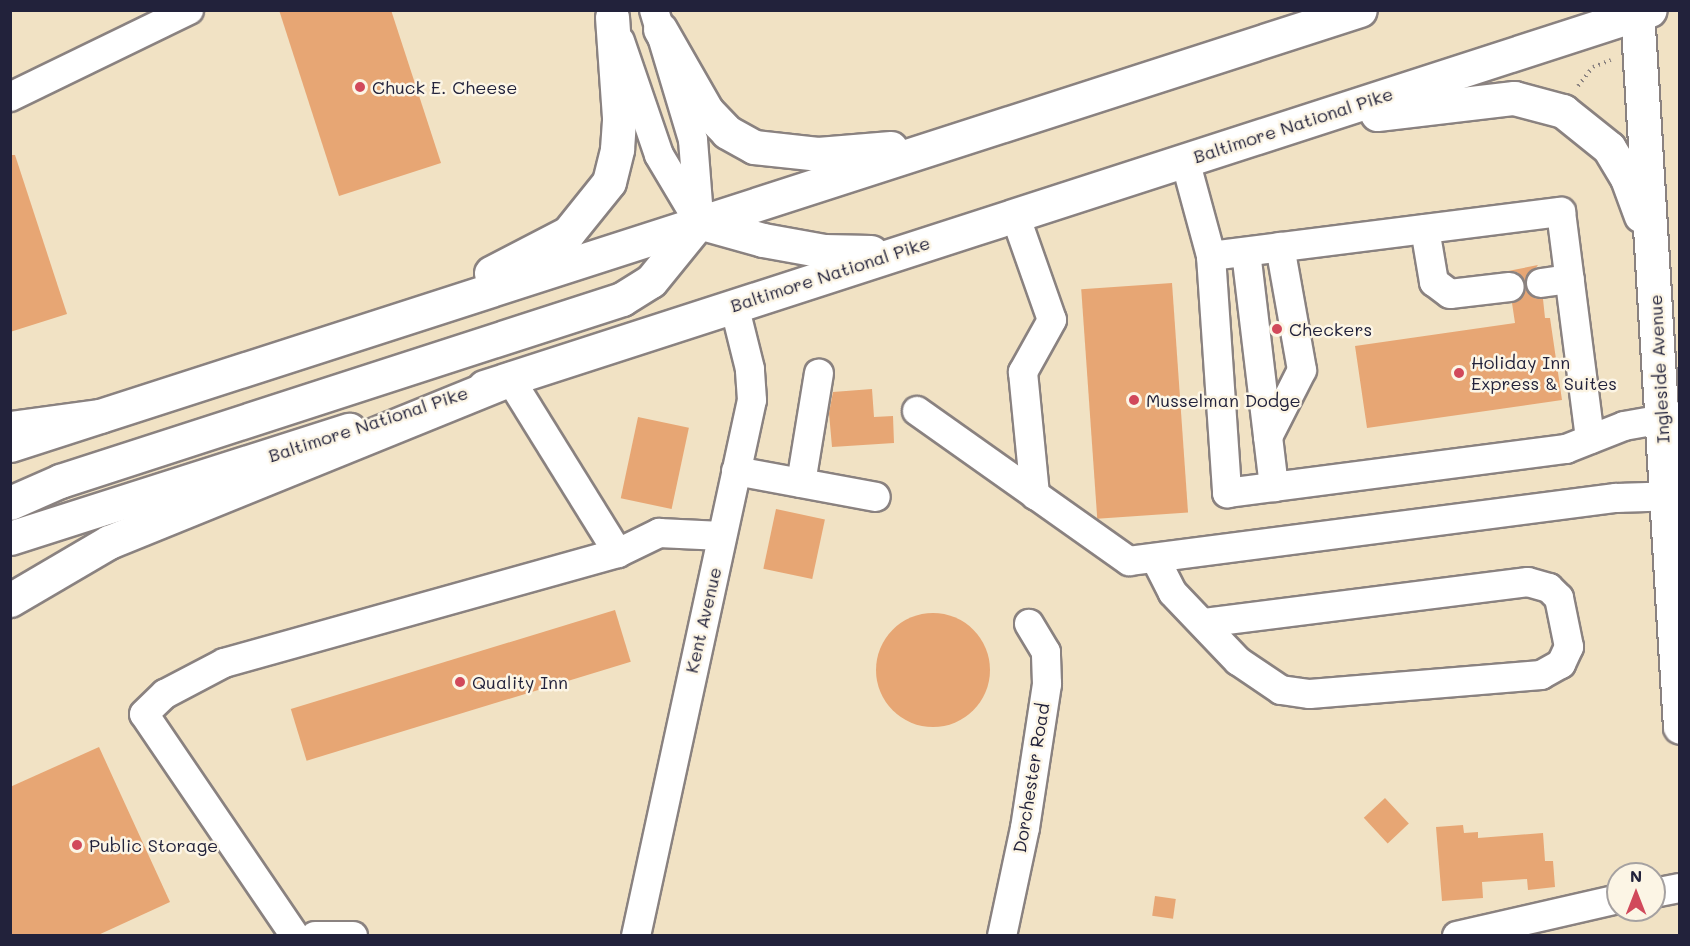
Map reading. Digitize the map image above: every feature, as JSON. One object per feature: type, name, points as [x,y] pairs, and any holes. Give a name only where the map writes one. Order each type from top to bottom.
[{"type":"main road","points":[[10,445],[699,222],[953,143],[1351,12]]},
{"type":"main road","name":"Baltimore National Pike","points":[[10,538],[510,379],[1642,12]]},
{"type":"main road","name":"Ingleside Avenue","points":[[1642,12],[1652,246],[1671,417],[1680,727]]},
{"type":"main road","points":[[404,318],[567,233],[609,182],[617,149],[619,117],[611,14]]},
{"type":"main road","points":[[657,20],[707,111],[727,132],[754,147],[818,154],[953,143]]},
{"type":"main road","points":[[1284,128],[1481,99],[1514,98],[1539,102],[1563,111],[1609,148],[1627,178],[1652,246]]},
{"type":"main road","points":[[699,222],[763,240],[824,251],[895,253]]},
{"type":"main road","points":[[10,503],[60,481],[622,299],[651,280],[699,222]]},
{"type":"main road","points":[[10,600],[109,542],[510,379]]},
{"type":"main road","points":[[10,428],[100,416]]},
{"type":"street","points":[[10,97],[189,10]]},
{"type":"street","points":[[611,14],[659,155],[699,222]]},
{"type":"street","points":[[657,20],[693,140],[699,222]]},
{"type":"street","points":[[1185,160],[1211,256],[1227,493],[1566,449],[1624,426],[1671,417]]},
{"type":"street","points":[[1211,256],[1561,212],[1590,439]]},
{"type":"street","points":[[1015,215],[1052,320],[1023,372],[1035,495]]},
{"type":"street","points":[[1425,229],[1434,282],[1450,294],[1510,287]]},
{"type":"street","points":[[1268,437],[1302,370],[1280,247]]},
{"type":"street","points":[[1246,252],[1274,487]]},
{"type":"street","points":[[1541,283],[1570,279]]},
{"type":"street","name":"Kent Avenue","points":[[636,936],[752,400],[750,369],[734,305]]},
{"type":"street","points":[[801,483],[819,373]]},
{"type":"street","points":[[510,379],[618,553]]},
{"type":"street","points":[[917,411],[1129,561],[1616,498],[1672,496]]},
{"type":"street","points":[[736,471],[876,497]]},
{"type":"street","points":[[295,936],[144,714],[165,694],[224,663],[618,553],[659,533],[722,536]]},
{"type":"street","points":[[1155,558],[1173,593],[1238,661],[1281,690],[1310,694],[1541,675],[1561,664],[1569,647],[1559,598],[1549,588],[1528,582],[1203,623]]},
{"type":"street","name":"Dorchester Road","points":[[1002,936],[1025,828],[1047,684],[1046,652],[1029,624]]},
{"type":"street","points":[[1457,936],[1606,902]]},
{"type":"street","points":[[315,936],[353,936]]},
{"type":"path","points":[[1571,94],[1593,67],[1612,60]]},
{"type":"building","name":"Chuck E. Cheese","points":[[279,10],[391,10],[441,163],[339,196]]},
{"type":"building","points":[[10,155],[15,155],[67,314],[10,332]]},
{"type":"building","points":[[1538,265],[1525,282],[1517,272],[1508,271]]},
{"type":"building","name":"Musselman Dodge","points":[[1172,283],[1188,512],[1097,519],[1081,289]]},
{"type":"building","name":"Holiday Inn Express & Suites","points":[[1526,289],[1534,298],[1543,299],[1545,318],[1550,318],[1562,400],[1367,428],[1355,346],[1515,323],[1512,303],[1520,300]]},
{"type":"building","points":[[872,389],[874,417],[893,416],[894,443],[832,447],[829,413],[833,392]]},
{"type":"building","points":[[638,417],[689,428],[672,509],[621,498]]},
{"type":"building","points":[[776,509],[825,519],[812,579],[763,569]]},
{"type":"building","name":"Quality Inn","points":[[615,610],[631,662],[307,761],[291,709]]},
{"type":"building","points":[[933,613],[955,618],[973,630],[985,648],[990,670],[985,692],[973,710],[955,722],[933,727],[911,722],[893,710],[881,692],[876,670],[881,648],[893,630],[911,618]]},
{"type":"building","name":"Public Storage","points":[[99,747],[170,902],[96,936],[10,936],[10,787]]},
{"type":"building","points":[[1385,798],[1409,824],[1388,843],[1364,818]]},
{"type":"building","points":[[1463,825],[1464,833],[1478,832],[1478,838],[1543,833],[1545,861],[1553,861],[1555,887],[1528,890],[1527,879],[1482,882],[1483,898],[1442,901],[1436,827]]},
{"type":"building","points":[[1155,896],[1176,899],[1173,919],[1152,916]]},
{"type":"place","name":"Chuck E. Cheese","points":[[360,87]]},
{"type":"place","name":"Checkers","points":[[1277,329]]},
{"type":"place","name":"Holiday Inn Express & Suites","points":[[1459,373]]},
{"type":"place","name":"Musselman Dodge","points":[[1134,400]]},
{"type":"place","name":"Quality Inn","points":[[460,682]]},
{"type":"place","name":"Public Storage","points":[[77,845]]}]
